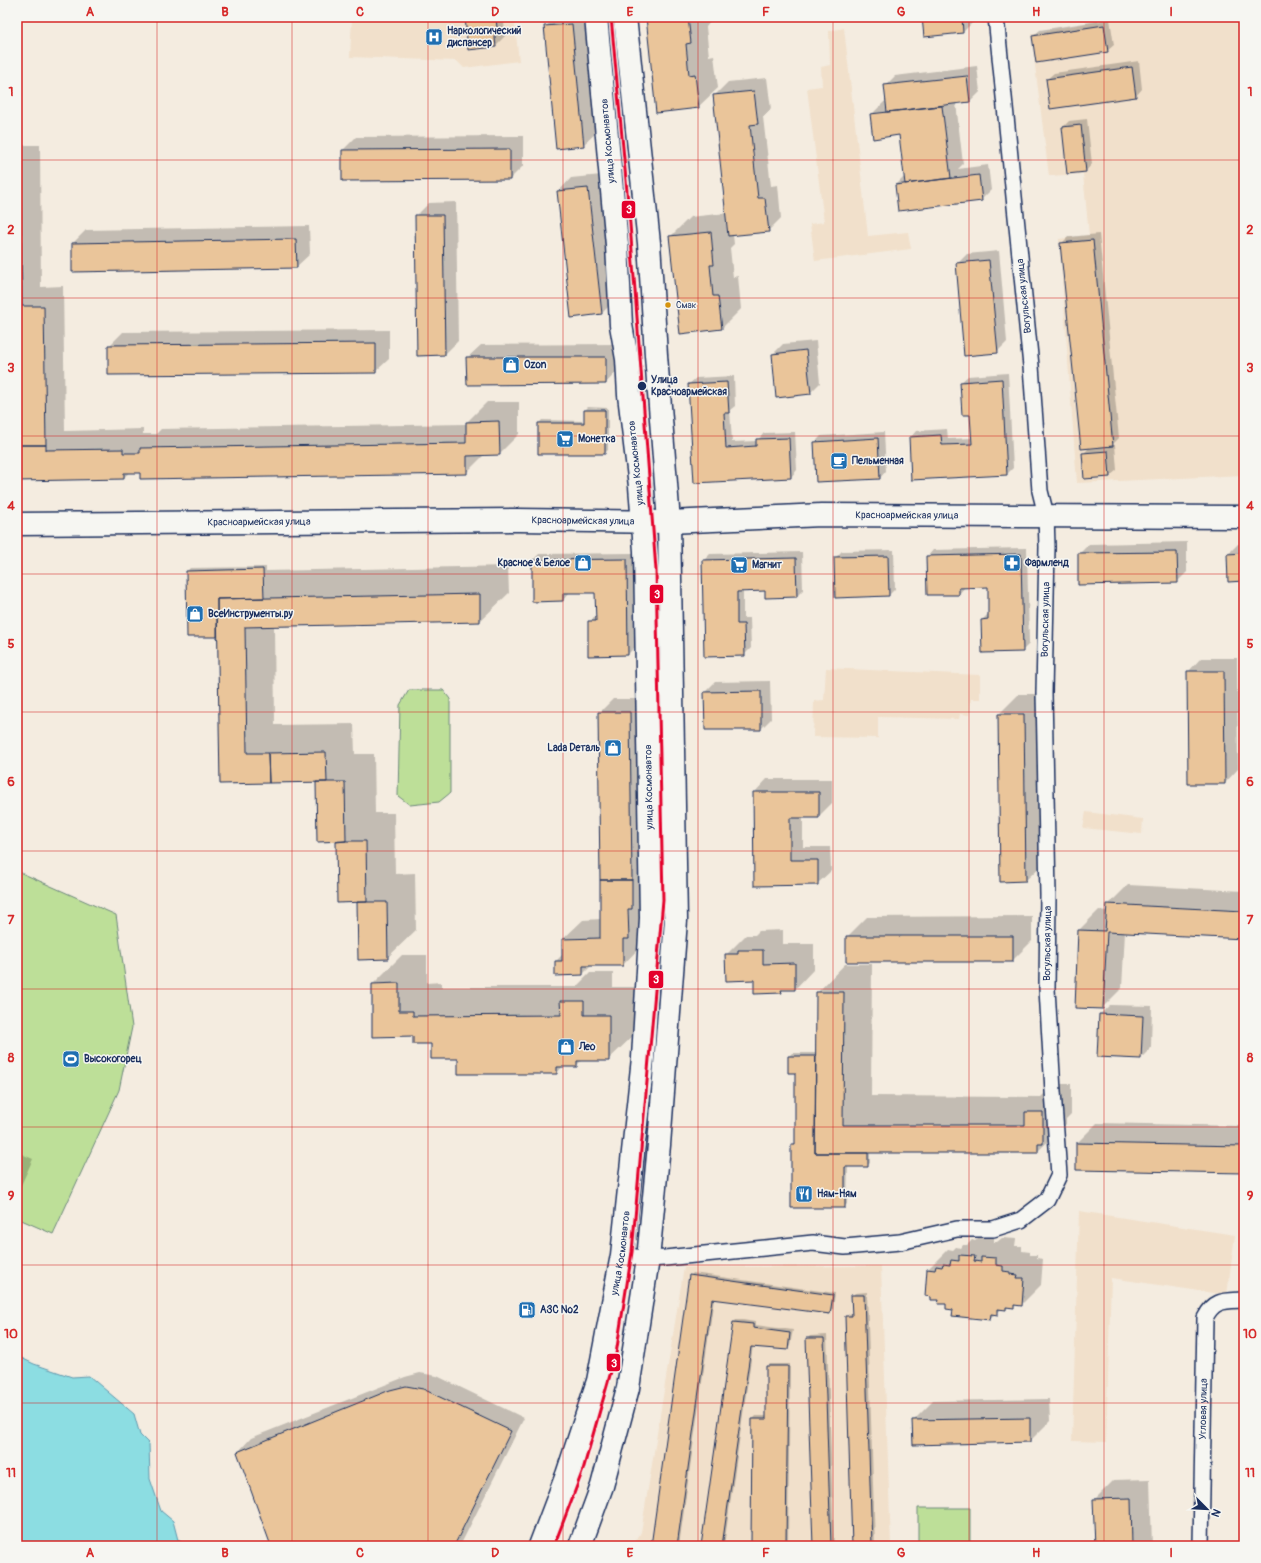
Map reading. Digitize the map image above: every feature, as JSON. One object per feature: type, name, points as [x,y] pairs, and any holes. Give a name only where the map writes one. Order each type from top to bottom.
[{"type":"main road","name":"улица Космонавтов","points":[[540,1546],[567,1475],[598,1381],[622,1255],[643,1058],[651,918],[645,559],[629,396],[627,359],[621,325],[618,245],[596,17]]},
{"type":"main road","points":[[580,1546],[602,1486],[628,1388],[648,1259],[659,1145],[676,920],[669,522],[649,243],[625,17]]},
{"type":"main road","name":"Красноармейская улица","points":[[17,524],[518,520],[669,522],[821,515],[1244,517]]},
{"type":"street","name":"Вогульская улица","points":[[648,1259],[813,1243],[846,1247],[900,1242],[957,1229],[993,1229],[1020,1220],[1047,1200],[1059,1175],[1047,988],[1048,895],[1044,693],[1047,547],[1046,515],[1040,491],[1031,366],[996,17]]},
{"type":"street","points":[[622,1255],[648,1259]]},
{"type":"street","name":"Угловая улица","points":[[1201,1546],[1205,1318],[1210,1308],[1217,1304],[1244,1300]]},
{"type":"shaded area","name":"Наркологический диспансер","points":[[352,17],[514,17],[519,61],[464,68],[457,61],[350,57]]},
{"type":"shaded area","points":[[1120,17],[1244,17],[1244,475],[1077,483],[1059,239],[1089,235],[1083,174],[1049,176],[1031,34]]},
{"type":"shaded area","points":[[844,28],[868,236],[908,232],[911,249],[815,261],[810,224],[824,222],[807,88],[822,86],[821,67],[830,65],[829,31]]},
{"type":"shaded area","points":[[826,668],[980,675],[980,699],[971,699],[970,715],[960,714],[959,719],[878,717],[878,738],[813,737],[814,701],[824,700]]},
{"type":"shaded area","points":[[1086,812],[1143,819],[1142,834],[1083,828]]},
{"type":"shaded area","points":[[1079,1211],[1235,1235],[1227,1295],[1111,1278],[1106,1442],[1072,1441]]},
{"type":"shaded area","points":[[881,1266],[891,1546],[633,1546],[641,1532],[684,1267]]},
{"type":"green space","points":[[409,690],[443,690],[450,699],[450,793],[439,802],[410,805],[398,796],[400,705]]},
{"type":"green space","name":"Высокогорец","points":[[17,871],[116,915],[132,1027],[119,1090],[53,1234],[17,1218]]},
{"type":"green space","points":[[918,1508],[970,1508],[970,1543],[918,1543]]},
{"type":"water","points":[[17,1356],[34,1364],[72,1377],[89,1376],[134,1414],[140,1435],[149,1444],[150,1479],[161,1511],[173,1521],[178,1540],[188,1546],[17,1546]]},
{"type":"building","points":[[465,17],[496,17],[497,29],[494,29],[496,47],[468,50]]},
{"type":"building","points":[[646,17],[688,17],[691,43],[686,44],[689,75],[695,74],[699,108],[656,113]]},
{"type":"building","points":[[922,17],[962,17],[963,33],[924,37]]},
{"type":"building","points":[[572,24],[584,146],[556,149],[544,26]]},
{"type":"building","points":[[1104,25],[1108,52],[1036,63],[1032,36]]},
{"type":"building","points":[[1132,67],[1136,97],[1050,109],[1046,79]]},
{"type":"building","points":[[967,76],[970,102],[887,112],[884,85]]},
{"type":"building","points":[[754,91],[758,124],[750,125],[758,198],[765,198],[769,232],[728,236],[713,95]]},
{"type":"building","points":[[942,106],[951,178],[905,184],[899,135],[873,139],[870,114]]},
{"type":"building","points":[[1081,125],[1086,172],[1067,174],[1062,127]]},
{"type":"building","points":[[510,149],[510,180],[342,181],[342,150]]},
{"type":"building","points":[[17,165],[20,165],[22,306],[17,306]]},
{"type":"building","points":[[979,175],[982,201],[898,211],[895,185]]},
{"type":"building","points":[[588,188],[602,314],[571,318],[557,191]]},
{"type":"building","points":[[415,215],[443,215],[445,355],[417,356]]},
{"type":"building","points":[[711,232],[714,265],[710,265],[713,296],[718,296],[722,329],[680,334],[669,236]]},
{"type":"building","points":[[296,239],[297,268],[72,272],[72,243]]},
{"type":"building","points":[[1093,240],[1113,446],[1081,449],[1060,243]]},
{"type":"building","points":[[989,260],[998,353],[964,356],[956,263]]},
{"type":"building","points":[[17,306],[44,306],[46,445],[18,445]]},
{"type":"building","points":[[376,343],[376,373],[108,375],[108,345]]},
{"type":"building","points":[[806,350],[811,394],[776,398],[772,354]]},
{"type":"building","points":[[466,357],[606,357],[606,384],[467,385]]},
{"type":"building","points":[[1002,379],[1007,475],[911,480],[909,437],[941,435],[942,445],[972,444],[970,415],[962,415],[960,382]]},
{"type":"building","points":[[727,382],[729,413],[724,413],[726,448],[756,446],[756,439],[789,438],[791,478],[694,483],[688,384]]},
{"type":"building","points":[[584,410],[605,410],[605,454],[538,454],[538,423],[584,423]]},
{"type":"building","points":[[499,421],[500,455],[467,456],[467,474],[140,479],[140,473],[124,473],[124,479],[17,481],[17,445],[46,445],[46,450],[123,449],[123,453],[140,453],[140,448],[466,443],[466,422]]},
{"type":"building","points":[[878,438],[880,479],[816,482],[814,442]]},
{"type":"building","points":[[1108,451],[1110,477],[1084,479],[1082,453]]},
{"type":"building","points":[[1177,552],[1178,583],[1078,585],[1078,553]]},
{"type":"building","points":[[1244,553],[1244,581],[1228,582],[1227,554]]},
{"type":"building","points":[[1021,554],[1023,652],[982,653],[981,620],[988,619],[988,587],[959,588],[959,595],[927,595],[926,556]]},
{"type":"building","points":[[888,556],[889,596],[835,598],[834,557]]},
{"type":"building","points":[[796,558],[797,597],[765,598],[765,591],[737,592],[737,624],[744,624],[745,656],[704,657],[702,560]]},
{"type":"building","points":[[627,559],[628,655],[588,656],[588,621],[596,621],[595,593],[563,593],[563,601],[532,602],[532,560]]},
{"type":"building","points":[[263,569],[264,598],[217,599],[217,637],[187,637],[186,571]]},
{"type":"building","points":[[480,594],[480,622],[245,627],[247,753],[268,753],[269,783],[220,784],[217,599]]},
{"type":"building","points":[[1187,671],[1224,671],[1225,784],[1188,784]]},
{"type":"building","points":[[761,691],[761,730],[705,730],[704,692]]},
{"type":"building","points":[[598,712],[630,712],[632,880],[600,880]]},
{"type":"building","points":[[998,714],[1024,714],[1026,881],[1000,882]]},
{"type":"building","points":[[326,752],[327,782],[269,783],[268,753]]},
{"type":"building","points":[[316,782],[345,782],[346,841],[317,842]]},
{"type":"building","points":[[753,792],[819,792],[819,818],[790,818],[790,860],[818,860],[818,885],[754,886]]},
{"type":"building","points":[[366,841],[367,902],[337,903],[336,842]]},
{"type":"building","points":[[600,880],[632,880],[632,909],[628,909],[629,939],[623,939],[623,966],[583,966],[583,975],[555,976],[555,961],[562,961],[562,939],[600,938]]},
{"type":"building","points":[[357,902],[387,902],[388,959],[358,960]]},
{"type":"building","points":[[1107,904],[1244,911],[1244,939],[1107,932],[1103,1009],[1075,1008],[1078,930],[1105,931]]},
{"type":"building","points":[[846,936],[1013,936],[1013,962],[846,962]]},
{"type":"building","points":[[738,950],[763,950],[763,964],[795,963],[795,990],[781,990],[782,993],[754,994],[754,980],[726,981],[725,954],[738,954]]},
{"type":"building","points":[[399,983],[399,1011],[413,1011],[413,1016],[561,1015],[560,1001],[584,1001],[584,1015],[609,1015],[609,1061],[577,1061],[577,1067],[557,1067],[557,1074],[458,1074],[458,1059],[431,1059],[431,1044],[413,1044],[413,1036],[372,1037],[372,984]]},
{"type":"building","points":[[816,992],[844,992],[843,1125],[1025,1125],[1025,1112],[1043,1112],[1043,1144],[1038,1144],[1038,1153],[815,1153]]},
{"type":"building","points":[[1099,1014],[1143,1016],[1141,1059],[1097,1057]]},
{"type":"building","points":[[788,1056],[816,1056],[815,1153],[868,1153],[868,1167],[845,1167],[845,1208],[791,1208],[791,1144],[795,1144],[795,1073],[788,1073]]},
{"type":"building","points":[[1076,1143],[1244,1146],[1244,1173],[1076,1170]]},
{"type":"building","points":[[959,1255],[975,1256],[974,1261],[981,1262],[981,1257],[996,1258],[996,1265],[1003,1266],[1003,1271],[1018,1275],[1017,1278],[1024,1278],[1022,1306],[1014,1305],[1014,1308],[1006,1307],[1006,1310],[998,1309],[998,1315],[991,1314],[990,1320],[952,1316],[953,1310],[946,1309],[946,1304],[938,1304],[939,1300],[931,1300],[931,1297],[925,1296],[927,1269],[935,1270],[936,1266],[942,1267],[943,1264],[950,1265],[951,1260],[959,1261]]},
{"type":"building","points":[[689,1275],[833,1295],[830,1314],[712,1299],[677,1546],[651,1546]]},
{"type":"building","points":[[851,1295],[864,1295],[872,1546],[852,1546],[845,1316],[852,1316]]},
{"type":"building","points":[[733,1322],[753,1324],[753,1328],[790,1333],[788,1350],[751,1347],[722,1546],[701,1546]]},
{"type":"building","points":[[806,1338],[824,1338],[831,1546],[813,1546]]},
{"type":"building","points":[[766,1366],[788,1366],[786,1546],[751,1546],[752,1419],[766,1419]]},
{"type":"building","points":[[406,1386],[423,1389],[511,1431],[454,1546],[271,1546],[237,1452],[390,1390]]},
{"type":"building","points":[[1030,1418],[1030,1442],[913,1445],[912,1420]]},
{"type":"building","points":[[1131,1498],[1132,1546],[1095,1546],[1093,1499]]},
{"type":"transit line","name":"3","points":[[554,1546],[583,1470],[616,1354],[632,1252],[663,900],[656,570],[630,224],[611,17]]},
{"type":"place","name":"Наркологический диспансер","points":[[434,37]]},
{"type":"place","name":"Смак","points":[[668,305]]},
{"type":"place","name":"Ozon","points":[[511,365]]},
{"type":"place","name":"Улица Красноармейская","points":[[642,386]]},
{"type":"place","name":"Монетка","points":[[565,439]]},
{"type":"place","name":"Пельменная","points":[[839,461]]},
{"type":"place","name":"Красное & Белое","points":[[583,563]]},
{"type":"place","name":"Фармленд","points":[[1012,563]]},
{"type":"place","name":"Магнит","points":[[739,565]]},
{"type":"place","name":"ВсеИнструменты.ру","points":[[195,614]]},
{"type":"place","name":"Lada Dеталь","points":[[613,748]]},
{"type":"place","name":"Лео","points":[[566,1047]]},
{"type":"place","name":"Высокогорец","points":[[71,1059]]},
{"type":"place","name":"Ням-Ням","points":[[804,1194]]},
{"type":"place","name":"АЗС №2","points":[[527,1310]]}]
